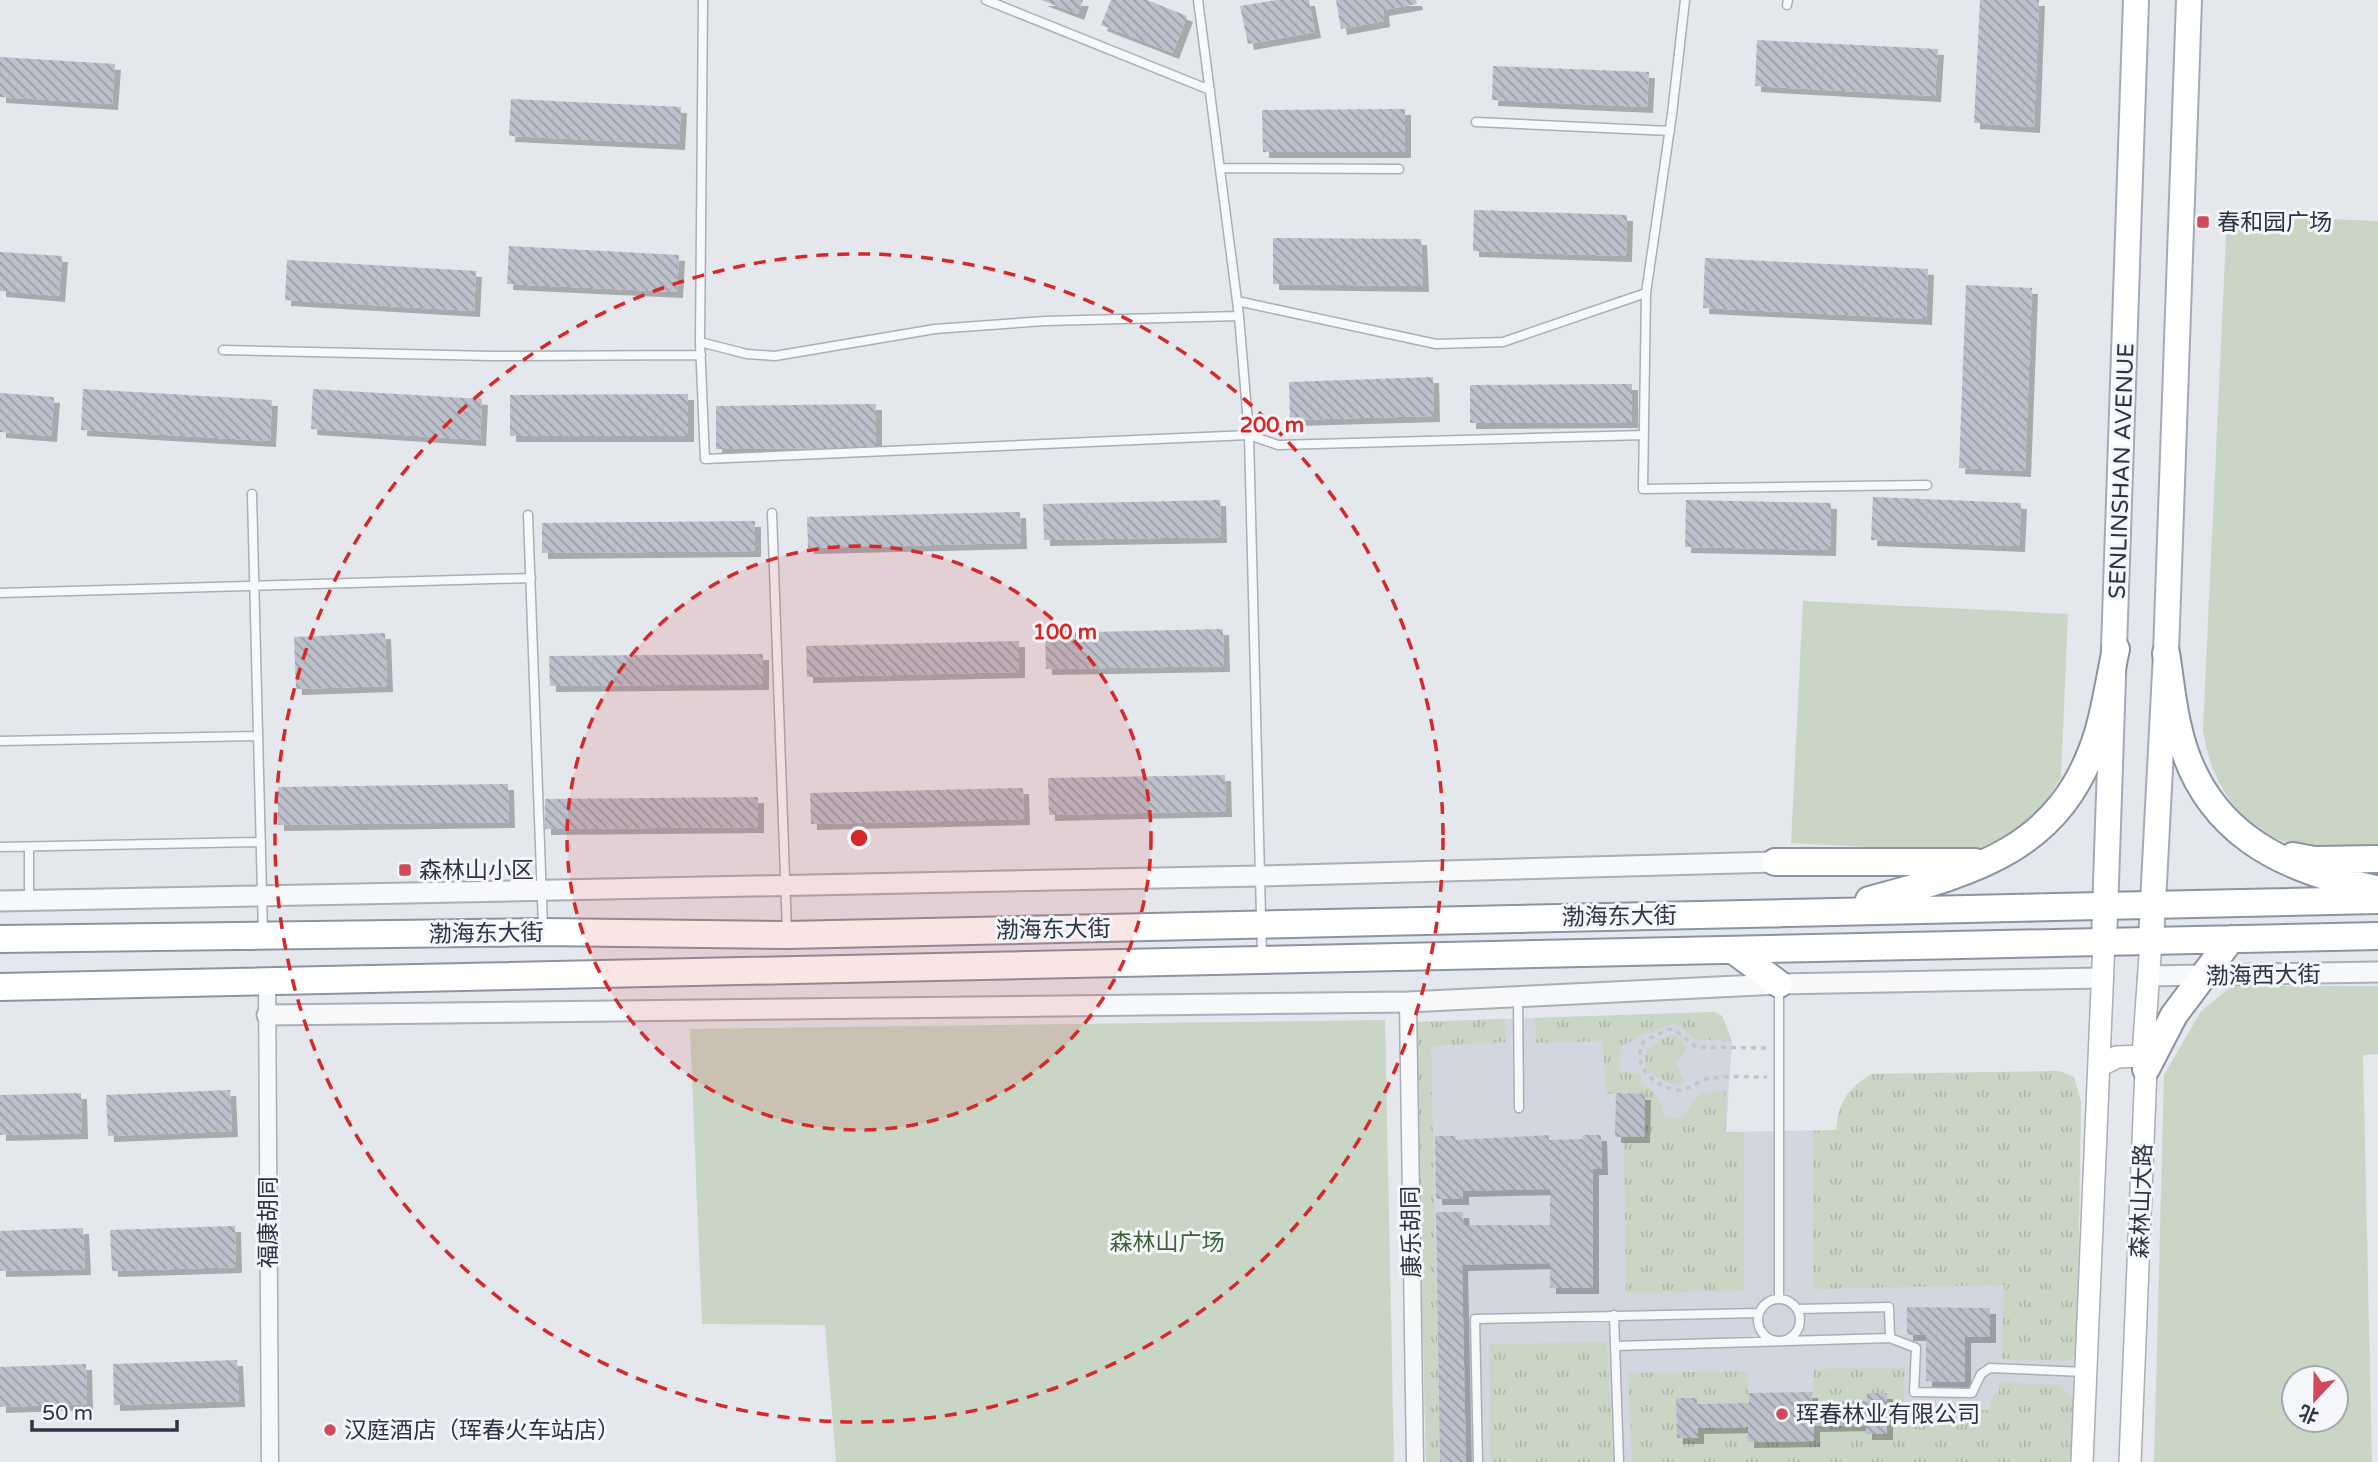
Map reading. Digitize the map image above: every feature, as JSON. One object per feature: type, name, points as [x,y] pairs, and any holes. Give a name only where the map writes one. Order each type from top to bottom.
[{"type":"highway","points":[[1826,911],[1945,880],[1987,862],[2029,839],[2049,822],[2065,800],[2098,733],[2116,649]]},
{"type":"highway","points":[[2166,653],[2178,729],[2212,805],[2232,828],[2266,852],[2328,879],[2378,889]]},
{"type":"highway","points":[[2266,852],[2314,860],[2378,859]]},
{"type":"highway","points":[[1775,862],[1987,862]]},
{"type":"highway","points":[[2155,904],[2378,900]]},
{"type":"highway","name":"渤海东大街","points":[[0,939],[543,932],[787,935],[2155,904]]},
{"type":"highway","name":"渤海西大街","points":[[2104,942],[2378,936]]},
{"type":"highway","points":[[2145,1063],[2161,1034],[2231,939]]},
{"type":"highway","name":"渤海东大街","points":[[0,987],[2104,942]]},
{"type":"highway","points":[[1733,950],[1779,984]]},
{"type":"main road","name":"SENLINSHAN AVENUE","points":[[2104,942],[2136,0]]},
{"type":"main road","points":[[2151,941],[2166,653],[2189,0]]},
{"type":"main road","name":"森林山大路","points":[[2130,1462],[2151,941]]},
{"type":"main road","name":"森林山大路","points":[[2082,1462],[2088,1373],[2104,942]]},
{"type":"main road","points":[[2099,1066],[2117,1057],[2145,1063]]},
{"type":"street","name":"渤海东大街","points":[[0,901],[1260,876],[1775,862]]},
{"type":"street","name":"渤海西大街","points":[[2148,976],[2378,972]]},
{"type":"street","points":[[267,1014],[1408,1002],[1779,984],[2103,978]]},
{"type":"street","name":"福康胡同","points":[[267,982],[270,1462]]},
{"type":"street","name":"康乐胡同","points":[[1408,1002],[1415,1462]]},
{"type":"lane","points":[[702,0],[700,342],[705,459],[1249,435],[1278,445],[1644,435]]},
{"type":"lane","points":[[986,0],[1210,90]]},
{"type":"lane","points":[[1198,0],[1239,316],[1249,435],[1262,960]]},
{"type":"lane","points":[[1685,0],[1670,131],[1646,293],[1643,489],[1927,485]]},
{"type":"lane","points":[[1476,122],[1670,131]]},
{"type":"lane","points":[[1220,168],[1399,169]]},
{"type":"lane","points":[[1237,302],[1436,344],[1503,342],[1646,293]]},
{"type":"lane","points":[[700,342],[747,354],[775,356],[935,329],[1045,320],[1239,316]]},
{"type":"lane","points":[[223,350],[492,356],[701,355]]},
{"type":"lane","points":[[252,494],[263,936]]},
{"type":"lane","points":[[772,513],[787,935]]},
{"type":"lane","points":[[528,515],[543,932]]},
{"type":"lane","points":[[0,593],[531,578]]},
{"type":"lane","points":[[0,741],[258,736]]},
{"type":"lane","points":[[0,847],[261,842]]},
{"type":"lane","points":[[29,847],[29,900]]},
{"type":"lane","points":[[1779,984],[1779,1298]]},
{"type":"lane","points":[[1518,997],[1519,1108]]},
{"type":"lane","points":[[1779,1298],[1793,1304],[1800,1316],[1798,1330],[1787,1340],[1780,1342],[1762,1333],[1759,1313],[1767,1303],[1779,1298]]},
{"type":"lane","points":[[1798,1309],[1889,1307],[1891,1338]]},
{"type":"lane","points":[[1478,1462],[1475,1319],[1759,1313]]},
{"type":"lane","points":[[1614,1315],[1619,1462]]},
{"type":"lane","points":[[1615,1346],[1891,1338],[1916,1348],[1914,1392],[1972,1393],[1982,1374],[1990,1368],[2088,1373]]},
{"type":"path","points":[[1779,1049],[1696,1047],[1675,1030],[1669,1029],[1644,1041],[1639,1054],[1643,1070],[1653,1081],[1675,1090],[1686,1090],[1712,1078],[1779,1076]]},
{"type":"shaded area","points":[[1714,1012],[1722,1016],[1732,1041],[1726,1132],[1836,1130],[1839,1110],[1846,1095],[1872,1074],[2059,1071],[2074,1077],[2081,1102],[2072,1462],[1426,1462],[1415,1022]]},
{"type":"green space","points":[[2227,215],[2378,221],[2378,850],[2308,847],[2285,842],[2268,834],[2252,824],[2228,797],[2211,765],[2206,747],[2203,729]]},
{"type":"green space","points":[[1803,601],[2068,614],[2061,777],[2034,821],[1981,853],[1791,843]]},
{"type":"green space","points":[[2232,986],[2378,986],[2378,1054],[2363,1055],[2372,1462],[2154,1462],[2164,1075],[2201,1011]]},
{"type":"green space","points":[[1714,1012],[1722,1016],[1732,1041],[1694,1039],[1675,1023],[1621,1046],[1619,1071],[1640,1074],[1642,1084],[1657,1096],[1663,1115],[1671,1118],[1682,1117],[1700,1094],[1726,1090],[1726,1132],[1744,1132],[1744,1291],[1626,1293],[1624,1137],[1644,1137],[1645,1094],[1606,1094],[1603,1041],[1536,1043],[1535,1018]]},
{"type":"green space","points":[[1505,1019],[1506,1042],[1431,1046],[1440,1462],[1426,1462],[1415,1022]]},
{"type":"green space","name":"森林山广场","points":[[1385,1020],[1394,1462],[836,1462],[825,1325],[702,1324],[690,1029]]},
{"type":"green space","points":[[1676,1034],[1687,1049],[1676,1064],[1685,1082],[1677,1085],[1653,1075],[1645,1060],[1646,1052],[1652,1045]]},
{"type":"green space","points":[[2059,1071],[2074,1077],[2081,1102],[2077,1352],[2068,1361],[2002,1359],[2004,1285],[1813,1289],[1813,1131],[1836,1130],[1842,1104],[1857,1085],[1872,1074]]},
{"type":"green space","points":[[1607,1342],[1613,1462],[1490,1462],[1489,1344]]},
{"type":"green space","points":[[1905,1368],[1904,1412],[1990,1410],[1992,1395],[1999,1394],[1999,1382],[2060,1385],[2075,1402],[2072,1462],[1632,1462],[1628,1373],[1747,1371],[1749,1403],[1697,1404],[1696,1398],[1676,1399],[1677,1438],[1698,1438],[1698,1428],[1748,1427],[1748,1442],[1813,1441],[1814,1426],[1866,1425],[1866,1434],[1887,1434],[1886,1393],[1867,1393],[1867,1401],[1812,1402],[1814,1369]]},
{"type":"building","points":[[1041,0],[1083,0],[1078,14]]},
{"type":"building","points":[[1111,0],[1147,0],[1187,16],[1173,53],[1101,25]]},
{"type":"building","points":[[1276,0],[1309,0],[1315,32],[1248,44],[1240,6]]},
{"type":"building","points":[[1336,0],[1416,0],[1417,4],[1383,10],[1384,21],[1341,29]]},
{"type":"building","points":[[1980,0],[2039,0],[2034,127],[1974,123]]},
{"type":"building","points":[[1757,40],[1938,49],[1935,96],[1755,86]]},
{"type":"building","points":[[0,57],[115,64],[112,104],[0,97]]},
{"type":"building","points":[[1493,66],[1649,72],[1647,107],[1492,100]]},
{"type":"building","points":[[511,99],[681,107],[679,144],[509,136]]},
{"type":"building","points":[[1405,109],[1405,152],[1263,152],[1262,110]]},
{"type":"building","points":[[1474,210],[1627,215],[1626,256],[1473,251]]},
{"type":"building","points":[[1273,238],[1421,239],[1423,286],[1273,284]]},
{"type":"building","points":[[509,246],[679,255],[677,292],[507,284]]},
{"type":"building","points":[[0,252],[62,256],[59,296],[0,291]]},
{"type":"building","points":[[1705,258],[1928,269],[1926,319],[1703,308]]},
{"type":"building","points":[[287,260],[476,271],[474,311],[285,300]]},
{"type":"building","points":[[1966,285],[2032,288],[2025,471],[1959,468]]},
{"type":"building","points":[[1433,377],[1434,416],[1290,420],[1289,382]]},
{"type":"building","points":[[1632,384],[1632,422],[1470,423],[1470,385]]},
{"type":"building","points":[[83,389],[272,400],[270,441],[81,430]]},
{"type":"building","points":[[313,389],[482,399],[480,440],[311,429]]},
{"type":"building","points":[[0,393],[54,397],[51,436],[0,432]]},
{"type":"building","points":[[688,394],[688,436],[510,436],[510,395]]},
{"type":"building","points":[[876,404],[876,448],[716,449],[716,406]]},
{"type":"building","points":[[1873,497],[2021,503],[2019,546],[1871,540]]},
{"type":"building","points":[[1220,500],[1221,537],[1044,540],[1043,504]]},
{"type":"building","points":[[1686,500],[1831,503],[1830,550],[1685,547]]},
{"type":"building","points":[[1020,512],[1021,543],[808,548],[807,517]]},
{"type":"building","points":[[755,521],[755,551],[542,553],[542,523]]},
{"type":"building","points":[[1223,629],[1224,666],[1046,669],[1045,633]]},
{"type":"building","points":[[385,633],[387,686],[296,689],[294,637]]},
{"type":"building","points":[[1019,641],[1019,672],[807,677],[806,646]]},
{"type":"building","points":[[763,654],[763,684],[550,686],[549,656]]},
{"type":"building","points":[[1225,775],[1226,811],[1049,815],[1048,778]]},
{"type":"building","points":[[508,784],[509,822],[278,825],[278,787]]},
{"type":"building","points":[[1023,788],[1024,819],[811,824],[810,793]]},
{"type":"building","points":[[758,797],[758,827],[545,829],[545,799]]},
{"type":"building","points":[[230,1090],[232,1131],[108,1136],[106,1095]]},
{"type":"building","points":[[81,1093],[82,1133],[0,1135],[0,1095]]},
{"type":"building","points":[[1616,1093],[1645,1094],[1644,1137],[1615,1137]]},
{"type":"building","points":[[1549,1135],[1549,1140],[1583,1139],[1583,1135],[1601,1135],[1602,1169],[1593,1169],[1593,1288],[1550,1288],[1550,1263],[1462,1265],[1466,1462],[1440,1462],[1436,1212],[1463,1212],[1464,1225],[1550,1225],[1550,1189],[1463,1191],[1463,1199],[1436,1199],[1435,1136],[1456,1136],[1455,1140]]},
{"type":"building","points":[[235,1226],[236,1267],[112,1271],[110,1230]]},
{"type":"building","points":[[83,1228],[85,1269],[0,1271],[0,1231]]},
{"type":"building","points":[[1907,1307],[1990,1308],[1990,1337],[1965,1337],[1965,1382],[1926,1381],[1926,1335],[1907,1335]]},
{"type":"building","points":[[237,1360],[239,1401],[114,1405],[113,1364]]},
{"type":"building","points":[[86,1364],[87,1404],[0,1407],[0,1367]]},
{"type":"building","name":"珲春林业有限公司","points":[[1812,1392],[1812,1402],[1867,1401],[1867,1393],[1887,1393],[1887,1434],[1866,1434],[1866,1425],[1814,1426],[1814,1441],[1748,1442],[1748,1427],[1698,1428],[1698,1438],[1677,1438],[1676,1398],[1697,1398],[1697,1404],[1749,1403],[1749,1393]]},
{"type":"place","name":"春和园广场","points":[[2203,222]]},
{"type":"place","name":"森林山小区","points":[[405,870]]},
{"type":"place","name":"珲春林业有限公司","points":[[1782,1414]]},
{"type":"place","name":"汉庭酒店（珲春火车站店）","points":[[330,1430]]}]
